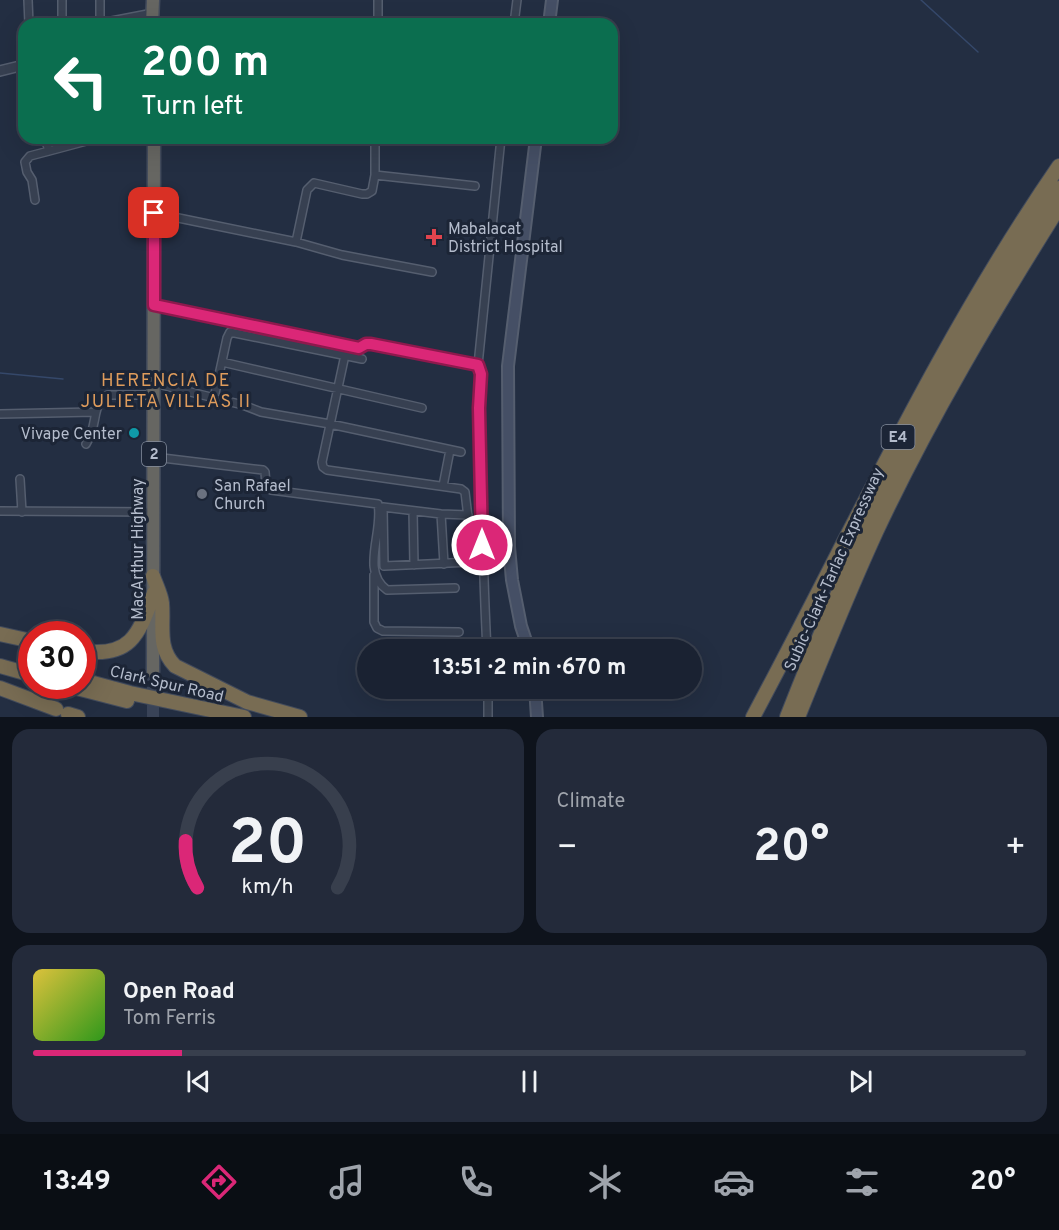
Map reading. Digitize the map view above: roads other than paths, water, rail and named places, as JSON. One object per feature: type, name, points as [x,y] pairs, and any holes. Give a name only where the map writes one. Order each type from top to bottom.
[{"type":"highway","points":[[152,18],[153,0]]},
{"type":"highway","name":"MacArthur Highway","points":[[153,672],[154,144]]},
{"type":"highway","name":"E4","points":[[753,717],[951,339],[998,260],[1059,166]]},
{"type":"highway","name":"Subic-Clark-Tarlac Expressway","points":[[787,717],[824,625],[888,486],[961,347],[1059,188]]},
{"type":"highway","name":"Subic-Clark-Tarlac Expressway","points":[[798,717],[876,532],[903,479],[971,351],[1059,207]]},
{"type":"highway","points":[[153,576],[162,601],[163,647],[167,657],[175,666],[253,704],[300,717]]},
{"type":"highway","points":[[96,652],[109,652],[129,643],[140,630],[154,593]]},
{"type":"highway","points":[[0,634],[18,638]]},
{"type":"highway","points":[[0,657],[18,662]]},
{"type":"highway","points":[[0,666],[18,671]]},
{"type":"highway","name":"Clark Spur Road","points":[[96,684],[244,717]]},
{"type":"highway","points":[[0,688],[67,713]]},
{"type":"highway","name":"Clark Spur Road","points":[[96,693],[204,717]]},
{"type":"main road","points":[[550,18],[552,0]]},
{"type":"main road","points":[[525,639],[512,580],[508,547],[507,375],[513,309],[535,144]]},
{"type":"main road","points":[[536,699],[537,717]]},
{"type":"street","points":[[28,0],[28,18]]},
{"type":"street","points":[[62,0],[62,18]]},
{"type":"street","points":[[98,18],[100,0]]},
{"type":"street","points":[[378,0],[379,18]]},
{"type":"street","points":[[515,18],[517,0]]},
{"type":"street","points":[[0,71],[18,66]]},
{"type":"street","points":[[47,144],[49,151]]},
{"type":"street","points":[[35,200],[32,180],[25,162],[30,156],[75,144]]},
{"type":"street","points":[[296,242],[307,190],[311,184],[367,194],[372,191],[375,175],[375,144]]},
{"type":"street","points":[[486,639],[482,562],[479,408],[481,374],[478,365],[500,144]]},
{"type":"street","points":[[375,175],[475,186]]},
{"type":"street","points":[[154,213],[296,242],[342,255],[432,272]]},
{"type":"street","points":[[154,305],[359,348],[371,344],[478,365]]},
{"type":"street","points":[[214,399],[230,332],[362,358]]},
{"type":"street","points":[[345,355],[322,462],[323,467],[327,470],[464,490],[468,515],[473,559],[469,563],[385,566],[382,560],[382,508],[386,506],[413,511],[468,515]]},
{"type":"street","points":[[222,363],[422,408]]},
{"type":"street","points":[[86,444],[95,424],[94,412],[103,397],[154,389],[214,399],[243,405],[261,412],[461,452]]},
{"type":"street","points":[[0,414],[94,412]]},
{"type":"street","points":[[443,486],[450,450]]},
{"type":"street","points":[[154,457],[263,470],[267,488],[270,490],[378,504],[374,572],[374,622],[377,628],[459,632]]},
{"type":"street","points":[[20,479],[22,512]]},
{"type":"street","points":[[0,511],[154,512]]},
{"type":"street","points":[[413,511],[414,565]]},
{"type":"street","points":[[441,514],[444,564]]},
{"type":"street","points":[[374,572],[380,584],[387,590],[455,588]]},
{"type":"street","points":[[488,699],[488,717]]},
{"type":"waterway","points":[[921,0],[978,52]]},
{"type":"waterway","points":[[0,373],[63,379]]},
{"type":"tunnel","points":[[153,672],[153,717]]},
{"type":"place","name":"Mabalacat District Hospital","points":[[434,237]]},
{"type":"place","name":"Vivape Center","points":[[134,433]]},
{"type":"place","name":"San Rafael Church","points":[[202,494]]},
{"type":"district","name":"HERENCIA DE JULIETA VILLAS II","points":[[166,390]]}]
